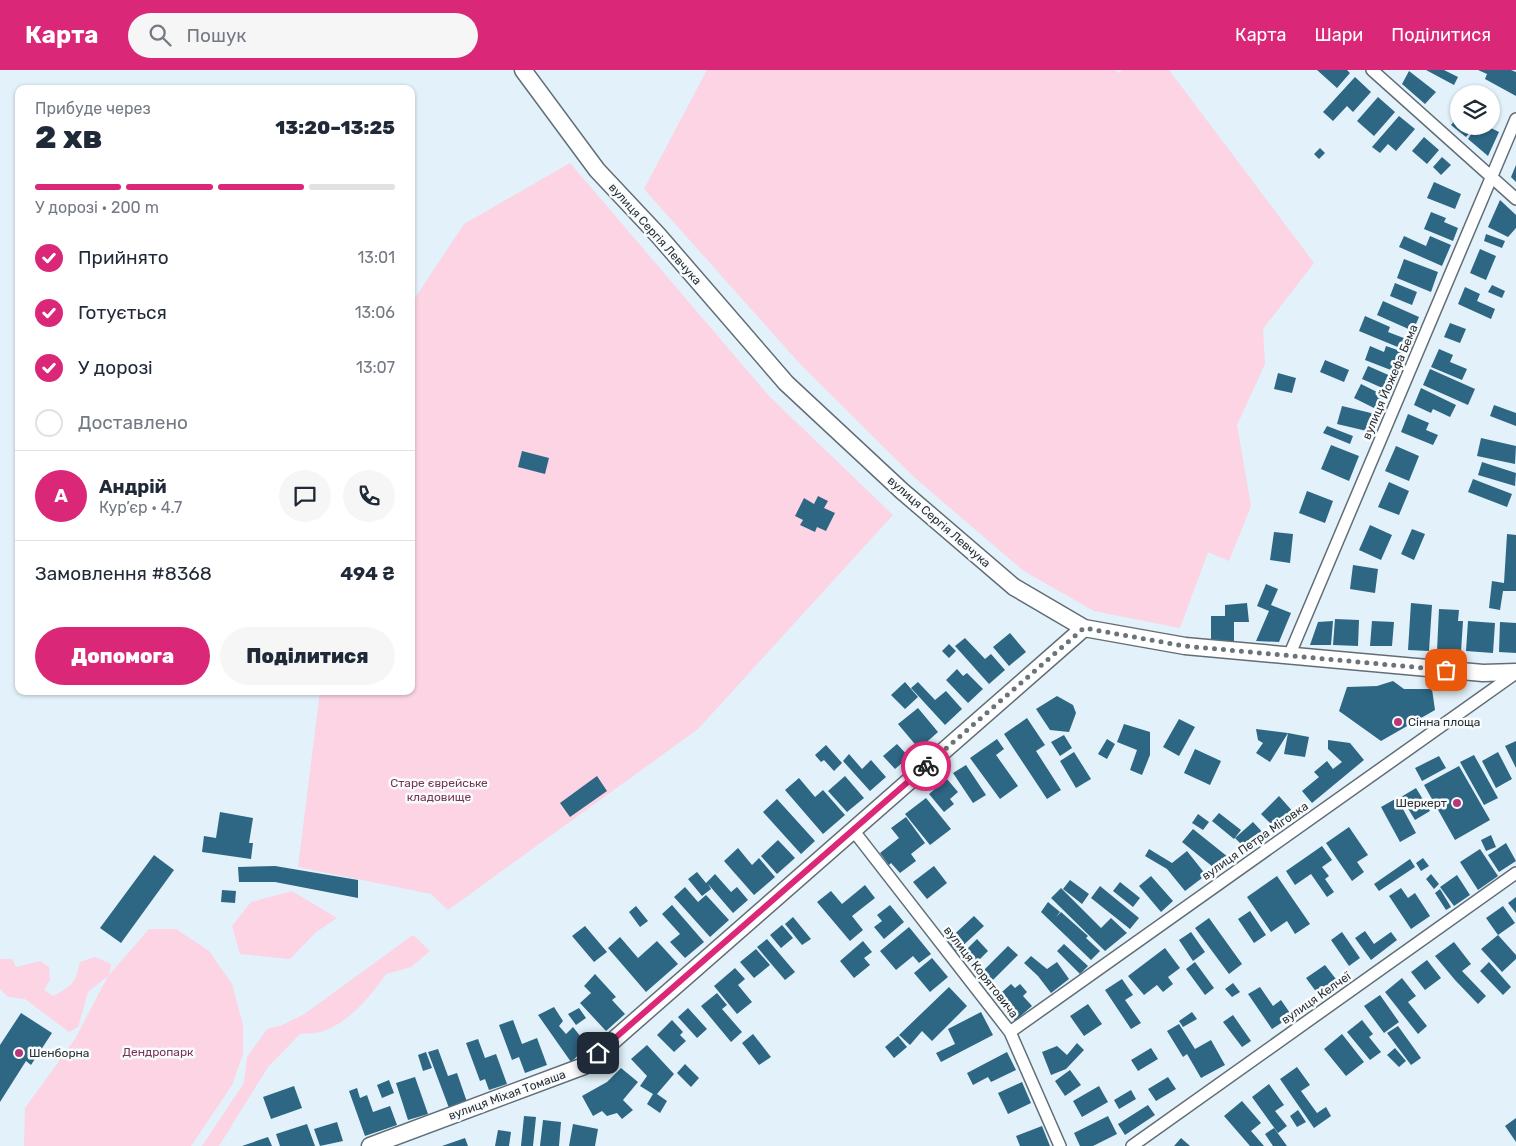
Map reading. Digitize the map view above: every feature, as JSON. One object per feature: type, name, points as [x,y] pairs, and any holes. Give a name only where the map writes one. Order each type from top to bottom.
[{"type":"main road","name":"вулиця Сергія Левчука","points":[[523,70],[596,170],[658,235],[786,383],[902,491],[1014,587],[1084,628],[1184,646],[1483,673],[1516,672]]},
{"type":"main road","name":"вулиця Міхая Томаша","points":[[370,1146],[584,1066],[1084,628]]},
{"type":"street","points":[[1372,70],[1386,75],[1516,199]]},
{"type":"street","name":"вулиця Йожефа Бема","points":[[1290,656],[1516,119]]},
{"type":"street","name":"вулиця Петра Міговка","points":[[1010,1032],[1516,672]]},
{"type":"street","name":"вулиця Корятовича","points":[[853,830],[1010,1032],[1060,1146]]},
{"type":"street","name":"вулиця Келчеї","points":[[1132,1146],[1516,873]]},
{"type":"green space","points":[[707,70],[1115,70],[1119,73],[1123,70],[1169,70],[1314,263],[1263,329],[1265,364],[1237,425],[1251,506],[1229,561],[1208,552],[1180,628],[1094,611],[1024,571],[915,478],[801,365],[644,189]]},
{"type":"green space","name":"Старе єврейське кладовище","points":[[570,163],[769,396],[893,515],[698,729],[448,910],[431,894],[298,867],[320,695],[415,695],[415,298],[464,224]]},
{"type":"green space","points":[[292,891],[337,918],[316,932],[290,959],[240,954],[232,926],[251,902]]},
{"type":"green space","name":"Дендропарк","points":[[149,929],[176,929],[209,951],[232,984],[243,1025],[243,1054],[232,1085],[191,1146],[24,1146],[25,1108],[75,1039],[108,976],[88,992],[78,1027],[69,1032],[25,999],[8,997],[0,989],[0,959],[12,959],[16,967],[40,961],[49,967],[50,980],[44,990],[53,996],[72,984],[77,975],[80,962],[95,957],[111,964],[109,975]]},
{"type":"green space","points":[[413,935],[430,951],[411,967],[386,974],[358,1009],[340,1023],[320,1032],[300,1034],[268,1067],[219,1146],[202,1146],[244,1083],[247,1057],[267,1029],[280,1026],[303,1015]]},
{"type":"building","points":[[1317,70],[1347,70],[1350,73],[1337,88]]},
{"type":"building","points":[[1426,70],[1444,70],[1458,77],[1454,85]]},
{"type":"building","points":[[1478,70],[1511,70],[1516,72],[1516,96],[1500,87],[1500,85],[1496,85],[1485,79],[1487,74]]},
{"type":"building","points":[[1409,71],[1436,92],[1425,104],[1402,84]]},
{"type":"building","points":[[1355,77],[1371,92],[1353,112],[1347,106],[1333,121],[1323,112]]},
{"type":"building","points":[[1378,97],[1395,112],[1374,136],[1357,121]]},
{"type":"building","points":[[1399,116],[1415,129],[1396,151],[1388,144],[1380,153],[1372,147]]},
{"type":"building","points":[[1470,135],[1498,135],[1488,156],[1468,139]]},
{"type":"building","points":[[1424,137],[1439,150],[1427,164],[1412,151]]},
{"type":"building","points":[[1320,148],[1325,153],[1319,159],[1314,154]]},
{"type":"building","points":[[1442,157],[1451,165],[1441,175],[1433,167]]},
{"type":"building","points":[[1516,165],[1516,182],[1511,177]]},
{"type":"building","points":[[1434,182],[1461,194],[1455,209],[1427,198]]},
{"type":"building","points":[[1500,200],[1516,215],[1516,228],[1508,237],[1488,227]]},
{"type":"building","points":[[1431,212],[1446,218],[1444,222],[1458,228],[1453,241],[1424,229]]},
{"type":"building","points":[[1486,234],[1505,241],[1502,248],[1484,241]]},
{"type":"building","points":[[1404,236],[1426,246],[1430,236],[1451,245],[1442,266],[1399,247]]},
{"type":"building","points":[[1480,249],[1496,256],[1486,280],[1470,273]]},
{"type":"building","points":[[1404,259],[1438,272],[1431,292],[1397,278]]},
{"type":"building","points":[[1395,283],[1417,292],[1412,305],[1390,296]]},
{"type":"building","points":[[1492,285],[1505,291],[1502,298],[1488,292]]},
{"type":"building","points":[[1465,287],[1480,294],[1477,301],[1495,309],[1491,319],[1458,304]]},
{"type":"building","points":[[1383,301],[1419,317],[1413,331],[1377,315]]},
{"type":"building","points":[[1365,316],[1390,327],[1388,332],[1409,340],[1405,350],[1359,331]]},
{"type":"building","points":[[1450,323],[1466,329],[1460,343],[1444,337]]},
{"type":"building","points":[[1370,346],[1384,352],[1386,346],[1403,352],[1396,372],[1365,360]]},
{"type":"building","points":[[1439,349],[1453,355],[1450,362],[1467,369],[1462,380],[1431,367]]},
{"type":"building","points":[[1325,360],[1349,370],[1344,382],[1320,372]]},
{"type":"building","points":[[1368,366],[1393,377],[1387,390],[1362,379]]},
{"type":"building","points":[[1430,369],[1475,389],[1468,405],[1423,385]]},
{"type":"building","points":[[1278,373],[1296,378],[1292,393],[1274,389]]},
{"type":"building","points":[[1361,384],[1385,396],[1378,410],[1354,398]]},
{"type":"building","points":[[1421,388],[1456,405],[1450,417],[1433,409],[1431,413],[1414,405]]},
{"type":"building","points":[[1494,405],[1516,413],[1516,426],[1490,416]]},
{"type":"building","points":[[1342,406],[1375,414],[1371,432],[1337,424]]},
{"type":"building","points":[[1408,414],[1429,423],[1426,430],[1438,435],[1433,445],[1401,432]]},
{"type":"building","points":[[1327,426],[1353,436],[1350,444],[1323,433]]},
{"type":"building","points":[[1481,438],[1516,446],[1515,464],[1477,456]]},
{"type":"building","points":[[1331,445],[1359,456],[1349,481],[1321,469]]},
{"type":"building","points":[[1396,446],[1419,456],[1409,481],[1385,471]]},
{"type":"building","points":[[522,451],[549,458],[545,474],[518,467]]},
{"type":"building","points":[[1482,462],[1516,473],[1515,486],[1478,475]]},
{"type":"building","points":[[1473,479],[1512,494],[1507,507],[1468,492]]},
{"type":"building","points":[[1389,482],[1409,491],[1399,515],[1378,507]]},
{"type":"building","points":[[1307,491],[1333,501],[1325,523],[1299,513]]},
{"type":"building","points":[[818,496],[828,501],[824,508],[835,513],[826,531],[817,527],[815,532],[800,525],[803,520],[795,516],[804,498],[814,504]]},
{"type":"building","points":[[1370,525],[1392,535],[1381,560],[1359,550]]},
{"type":"building","points":[[1412,529],[1425,534],[1414,560],[1401,554]]},
{"type":"building","points":[[1274,532],[1293,534],[1290,563],[1270,560]]},
{"type":"building","points":[[1507,534],[1516,535],[1516,591],[1503,591],[1500,610],[1489,608],[1492,581],[1504,583]]},
{"type":"building","points":[[1353,565],[1378,569],[1375,593],[1350,589]]},
{"type":"building","points":[[1266,584],[1278,589],[1271,605],[1291,613],[1279,642],[1256,641],[1269,611],[1257,606]]},
{"type":"building","points":[[1247,603],[1249,622],[1234,622],[1234,641],[1211,641],[1211,616],[1225,616],[1225,605]]},
{"type":"building","points":[[1411,603],[1432,605],[1429,651],[1408,650]]},
{"type":"building","points":[[1439,609],[1459,610],[1458,621],[1463,621],[1461,652],[1437,651]]},
{"type":"building","points":[[1335,619],[1359,620],[1358,646],[1333,645]]},
{"type":"building","points":[[1333,621],[1331,645],[1310,645],[1318,622]]},
{"type":"building","points":[[1372,621],[1394,622],[1392,646],[1370,646]]},
{"type":"building","points":[[1468,621],[1495,623],[1493,653],[1466,651]]},
{"type":"building","points":[[1500,622],[1516,623],[1516,653],[1499,652]]},
{"type":"building","points":[[1010,633],[1026,652],[1009,666],[993,647]]},
{"type":"building","points":[[965,638],[985,659],[991,654],[1005,670],[989,684],[955,646]]},
{"type":"building","points":[[949,644],[956,651],[949,658],[942,651]]},
{"type":"building","points":[[957,669],[963,676],[967,673],[983,689],[968,703],[946,680]]},
{"type":"building","points":[[1393,681],[1404,689],[1432,689],[1435,710],[1381,741],[1339,711],[1347,687],[1377,686]]},
{"type":"building","points":[[905,682],[918,697],[905,709],[891,695]]},
{"type":"building","points":[[918,682],[935,700],[946,691],[962,709],[945,725],[911,688]]},
{"type":"building","points":[[1057,696],[1073,705],[1076,713],[1069,732],[1050,730],[1036,709]]},
{"type":"building","points":[[918,708],[938,732],[919,749],[898,724]]},
{"type":"building","points":[[1027,718],[1045,745],[1036,751],[1061,790],[1047,799],[1004,734]]},
{"type":"building","points":[[1179,719],[1195,727],[1179,756],[1163,747]]},
{"type":"building","points":[[1124,724],[1150,732],[1150,755],[1142,775],[1130,770],[1137,750],[1117,742]]},
{"type":"building","points":[[1256,729],[1288,733],[1270,762],[1256,753],[1263,743],[1258,740]]},
{"type":"building","points":[[1288,733],[1309,737],[1305,757],[1284,754]]},
{"type":"building","points":[[1064,735],[1072,748],[1060,756],[1051,742]]},
{"type":"building","points":[[997,739],[1004,749],[996,755],[1018,786],[1000,799],[970,758]]},
{"type":"building","points":[[1107,739],[1115,744],[1107,759],[1098,754]]},
{"type":"building","points":[[1328,740],[1350,743],[1364,760],[1312,803],[1302,791],[1319,777],[1314,772],[1327,761],[1333,769],[1342,762],[1328,749]]},
{"type":"building","points":[[1516,741],[1516,768],[1505,746]]},
{"type":"building","points":[[897,744],[909,757],[895,769],[883,756]]},
{"type":"building","points":[[826,745],[842,763],[834,771],[824,760],[821,762],[815,755]]},
{"type":"building","points":[[1195,749],[1221,761],[1210,785],[1184,773]]},
{"type":"building","points":[[1074,752],[1091,779],[1076,788],[1060,761]]},
{"type":"building","points":[[1498,752],[1512,779],[1496,788],[1482,761]]},
{"type":"building","points":[[849,754],[862,769],[871,760],[886,777],[870,791],[843,761]]},
{"type":"building","points":[[1474,755],[1498,798],[1484,805],[1460,762]]},
{"type":"building","points":[[1439,756],[1446,768],[1422,781],[1415,768]]},
{"type":"building","points":[[966,765],[986,795],[973,803],[953,773]]},
{"type":"building","name":"Шеркерт","points":[[1459,766],[1490,820],[1455,840],[1424,785]]},
{"type":"building","points":[[597,776],[607,791],[570,817],[560,803]]},
{"type":"building","points":[[845,776],[864,798],[847,812],[828,791]]},
{"type":"building","points":[[799,778],[815,797],[823,790],[845,815],[823,834],[785,790]]},
{"type":"building","points":[[947,779],[958,792],[950,799],[954,804],[944,812],[929,794]]},
{"type":"building","points":[[1416,788],[1430,811],[1415,820],[1401,797]]},
{"type":"building","points":[[1279,796],[1295,814],[1278,831],[1261,814]]},
{"type":"building","points":[[926,798],[951,829],[930,845],[905,814]]},
{"type":"building","points":[[1397,798],[1416,833],[1400,842],[1381,807]]},
{"type":"building","points":[[777,799],[815,841],[801,854],[763,812]]},
{"type":"building","points":[[220,812],[253,818],[249,843],[253,843],[251,859],[202,852],[204,836],[216,838]]},
{"type":"building","points":[[1219,813],[1241,830],[1234,839],[1212,821]]},
{"type":"building","points":[[1198,814],[1209,822],[1203,830],[1192,823]]},
{"type":"building","points":[[906,817],[925,843],[911,854],[916,861],[900,873],[891,863],[889,865],[880,853],[899,838],[891,828]]},
{"type":"building","points":[[1253,822],[1266,836],[1249,852],[1235,838]]},
{"type":"building","points":[[1349,827],[1368,855],[1357,862],[1364,872],[1352,881],[1326,843]]},
{"type":"building","points":[[1193,829],[1228,857],[1218,871],[1182,842]]},
{"type":"building","points":[[1491,835],[1496,847],[1486,851],[1481,840]]},
{"type":"building","points":[[778,840],[795,858],[777,874],[761,856]]},
{"type":"building","points":[[1506,843],[1516,861],[1499,872],[1488,855]]},
{"type":"building","points":[[1322,846],[1332,860],[1322,867],[1329,876],[1325,879],[1334,892],[1327,897],[1311,874],[1295,885],[1286,871]]},
{"type":"building","points":[[738,848],[752,865],[759,858],[775,877],[754,895],[724,861]]},
{"type":"building","points":[[1149,849],[1172,863],[1187,851],[1206,875],[1185,891],[1167,869],[1145,856]]},
{"type":"building","points":[[1480,849],[1498,876],[1478,890],[1460,862]]},
{"type":"building","points":[[154,855],[174,870],[121,943],[100,928]]},
{"type":"building","points":[[1423,858],[1429,866],[1421,871],[1416,863]]},
{"type":"building","points":[[1410,859],[1415,867],[1379,891],[1374,884]]},
{"type":"building","points":[[275,866],[358,880],[358,898],[275,882],[239,882],[238,867]]},
{"type":"building","points":[[934,866],[947,883],[927,899],[913,882]]},
{"type":"building","points":[[697,872],[706,883],[715,874],[731,892],[737,887],[748,900],[733,913],[708,884],[711,889],[702,896],[688,879]]},
{"type":"building","points":[[1431,874],[1439,884],[1434,889],[1426,879]]},
{"type":"building","points":[[1457,875],[1470,895],[1454,906],[1440,887]]},
{"type":"building","points":[[1151,876],[1173,901],[1161,912],[1139,886]]},
{"type":"building","points":[[1277,876],[1310,924],[1295,934],[1287,921],[1271,932],[1247,897]]},
{"type":"building","points":[[1070,880],[1089,894],[1082,904],[1063,889]]},
{"type":"building","points":[[1120,882],[1140,898],[1133,907],[1113,891]]},
{"type":"building","points":[[865,885],[875,898],[852,916],[863,930],[850,941],[817,902],[831,891],[842,904]]},
{"type":"building","points":[[1100,886],[1139,918],[1130,929],[1091,898]]},
{"type":"building","points":[[685,887],[698,902],[706,895],[729,920],[710,937],[674,897]]},
{"type":"building","points":[[1061,888],[1101,928],[1111,918],[1127,933],[1105,951],[1051,898]]},
{"type":"building","points":[[1401,888],[1408,898],[1415,893],[1430,916],[1411,929],[1389,896]]},
{"type":"building","points":[[1440,889],[1451,907],[1446,910],[1435,893]]},
{"type":"building","points":[[222,890],[236,891],[235,903],[221,902]]},
{"type":"building","points":[[1516,897],[1516,913],[1508,903]]},
{"type":"building","points":[[1048,902],[1060,912],[1056,917],[1061,912],[1088,936],[1086,938],[1100,951],[1091,960],[1041,912]]},
{"type":"building","points":[[672,905],[704,942],[685,958],[670,942],[680,934],[662,914]]},
{"type":"building","points":[[890,905],[904,922],[884,939],[874,927],[882,921],[877,915]]},
{"type":"building","points":[[636,906],[648,921],[640,927],[629,912]]},
{"type":"building","points":[[1503,906],[1515,923],[1498,935],[1486,918]]},
{"type":"building","points":[[1250,911],[1266,935],[1254,943],[1238,919]]},
{"type":"building","points":[[974,916],[984,926],[956,952],[946,942]]},
{"type":"building","points":[[793,917],[811,939],[802,945],[785,924]]},
{"type":"building","points":[[1209,918],[1242,964],[1229,974],[1195,928]]},
{"type":"building","points":[[782,925],[793,938],[781,948],[770,935]]},
{"type":"building","points":[[585,926],[607,952],[594,962],[572,936]]},
{"type":"building","points":[[909,927],[931,954],[919,963],[913,956],[896,970],[880,951]]},
{"type":"building","points":[[1365,931],[1374,944],[1391,932],[1397,940],[1371,960],[1355,938]]},
{"type":"building","points":[[1191,932],[1205,952],[1193,961],[1179,940]]},
{"type":"building","points":[[1342,932],[1360,958],[1349,966],[1331,940]]},
{"type":"building","points":[[1498,935],[1516,955],[1516,959],[1502,972],[1481,949]]},
{"type":"building","points":[[620,937],[638,958],[657,941],[678,964],[646,992],[608,948]]},
{"type":"building","points":[[767,939],[795,972],[785,980],[757,947]]},
{"type":"building","points":[[977,939],[988,951],[972,967],[961,955]]},
{"type":"building","points":[[863,941],[872,952],[864,958],[870,965],[854,978],[840,961]]},
{"type":"building","points":[[1454,942],[1471,964],[1462,971],[1486,996],[1478,1004],[1435,956]]},
{"type":"building","points":[[1064,944],[1088,966],[1080,974],[1057,951]]},
{"type":"building","points":[[1008,946],[1018,955],[987,986],[978,976]]},
{"type":"building","points":[[1165,948],[1180,968],[1168,977],[1173,984],[1163,992],[1157,985],[1144,995],[1128,976]]},
{"type":"building","points":[[756,949],[770,965],[754,978],[740,962]]},
{"type":"building","points":[[1031,956],[1047,969],[1057,962],[1069,979],[1051,993],[1038,976],[1024,963]]},
{"type":"building","points":[[932,958],[948,977],[930,992],[914,973]]},
{"type":"building","points":[[1427,960],[1441,978],[1425,990],[1411,972]]},
{"type":"building","points":[[1195,962],[1214,988],[1205,995],[1186,969]]},
{"type":"building","points":[[1489,962],[1511,987],[1503,995],[1480,971]]},
{"type":"building","points":[[1325,965],[1339,983],[1320,997],[1306,978]]},
{"type":"building","points":[[735,968],[745,979],[738,985],[752,1002],[737,1014],[714,986]]},
{"type":"building","points":[[595,974],[616,997],[612,1000],[625,1014],[606,1031],[580,1003],[591,993],[584,986]]},
{"type":"building","points":[[1402,978],[1416,996],[1408,1002],[1427,1026],[1418,1034],[1385,992]]},
{"type":"building","points":[[1122,979],[1133,995],[1125,1000],[1141,1023],[1131,1029],[1105,990]]},
{"type":"building","points":[[1233,983],[1240,992],[1232,997],[1225,989]]},
{"type":"building","points":[[1011,984],[1015,988],[1020,984],[1027,992],[1023,996],[1032,1006],[1015,1021],[994,999]]},
{"type":"building","points":[[949,987],[967,1006],[932,1041],[922,1031],[910,1045],[899,1035]]},
{"type":"building","points":[[1260,987],[1273,1006],[1281,1000],[1292,1016],[1272,1029],[1248,994]]},
{"type":"building","points":[[717,993],[727,1005],[722,1009],[742,1032],[731,1042],[701,1006]]},
{"type":"building","points":[[1380,995],[1399,1022],[1384,1033],[1364,1006]]},
{"type":"building","points":[[1088,1004],[1102,1024],[1084,1036],[1070,1016]]},
{"type":"building","points":[[554,1007],[563,1021],[559,1026],[566,1034],[573,1027],[588,1046],[571,1062],[538,1015]]},
{"type":"building","points":[[579,1008],[586,1018],[576,1025],[568,1014]]},
{"type":"building","points":[[688,1008],[707,1029],[697,1038],[678,1017]]},
{"type":"building","points":[[981,1012],[993,1035],[941,1062],[936,1053],[955,1044],[948,1029]]},
{"type":"building","points":[[1192,1012],[1197,1019],[1183,1027],[1179,1021]]},
{"type":"building","name":"Шенборна","points":[[21,1013],[52,1033],[31,1065],[26,1061],[0,1102],[0,1045]]},
{"type":"building","points":[[1233,1015],[1251,1041],[1242,1047],[1223,1022]]},
{"type":"building","points":[[513,1020],[522,1044],[537,1038],[547,1065],[525,1073],[519,1057],[512,1060],[499,1025]]},
{"type":"building","points":[[672,1020],[683,1032],[680,1035],[686,1041],[674,1052],[657,1035]]},
{"type":"building","points":[[1362,1020],[1373,1034],[1369,1037],[1381,1052],[1370,1060],[1347,1032]]},
{"type":"building","points":[[1179,1024],[1195,1049],[1211,1040],[1225,1065],[1201,1078],[1187,1054],[1183,1057],[1167,1031]]},
{"type":"building","points":[[1398,1026],[1421,1058],[1411,1065],[1387,1033]]},
{"type":"building","points":[[753,1034],[771,1057],[759,1065],[742,1043]]},
{"type":"building","points":[[1342,1034],[1364,1062],[1346,1076],[1324,1049]]},
{"type":"building","points":[[898,1036],[907,1047],[894,1058],[885,1047]]},
{"type":"building","points":[[478,1039],[485,1058],[496,1054],[507,1084],[489,1090],[485,1079],[480,1081],[466,1043]]},
{"type":"building","points":[[1077,1043],[1084,1050],[1066,1069],[1051,1075],[1042,1052],[1057,1046],[1067,1055]]},
{"type":"building","points":[[647,1045],[674,1074],[657,1094],[667,1101],[660,1113],[647,1104],[653,1094],[640,1086],[647,1076],[631,1059]]},
{"type":"building","points":[[1151,1048],[1158,1059],[1138,1071],[1131,1060]]},
{"type":"building","points":[[1395,1048],[1406,1061],[1399,1067],[1387,1055]]},
{"type":"building","points":[[438,1049],[448,1076],[457,1073],[467,1102],[449,1108],[428,1052]]},
{"type":"building","points":[[426,1052],[432,1068],[423,1071],[418,1055]]},
{"type":"building","points":[[1007,1052],[1016,1070],[991,1082],[988,1077],[973,1085],[967,1073]]},
{"type":"building","points":[[685,1064],[699,1078],[691,1087],[677,1073]]},
{"type":"building","points":[[1297,1067],[1310,1085],[1301,1091],[1317,1113],[1326,1107],[1331,1116],[1314,1128],[1280,1079]]},
{"type":"building","points":[[621,1068],[638,1082],[623,1100],[633,1110],[622,1119],[617,1113],[607,1116],[602,1111],[593,1116],[582,1096],[607,1082]]},
{"type":"building","points":[[1070,1070],[1081,1085],[1065,1096],[1055,1081]]},
{"type":"building","points":[[415,1077],[428,1114],[408,1120],[396,1083]]},
{"type":"building","points":[[1168,1077],[1176,1089],[1156,1101],[1148,1089]]},
{"type":"building","points":[[389,1080],[394,1093],[382,1098],[377,1085]]},
{"type":"building","points":[[1022,1082],[1031,1103],[1008,1114],[998,1093]]},
{"type":"building","points":[[1269,1084],[1284,1105],[1275,1111],[1287,1126],[1278,1133],[1252,1097]]},
{"type":"building","points":[[294,1086],[302,1108],[271,1119],[263,1097]]},
{"type":"building","points":[[1099,1086],[1108,1102],[1082,1117],[1073,1101]]},
{"type":"building","points":[[357,1088],[360,1098],[367,1095],[373,1112],[390,1106],[397,1125],[365,1136],[349,1091]]},
{"type":"building","points":[[1131,1090],[1136,1099],[1119,1109],[1114,1100]]},
{"type":"building","points":[[1242,1101],[1261,1123],[1251,1131],[1264,1146],[1250,1146],[1224,1116]]},
{"type":"building","points":[[1148,1105],[1155,1115],[1125,1135],[1118,1124]]},
{"type":"building","points":[[1298,1110],[1306,1122],[1297,1127],[1290,1116]]},
{"type":"building","points":[[524,1116],[536,1117],[533,1146],[521,1146]]},
{"type":"building","points":[[1108,1116],[1117,1134],[1093,1146],[1080,1146],[1074,1133]]},
{"type":"building","points":[[1516,1118],[1516,1142],[1505,1126]]},
{"type":"building","points":[[543,1120],[561,1122],[559,1146],[540,1146]]},
{"type":"building","points":[[337,1122],[343,1141],[320,1146],[314,1129]]},
{"type":"building","points":[[307,1124],[315,1146],[280,1146],[276,1134]]},
{"type":"building","points":[[573,1124],[598,1129],[595,1146],[569,1146]]},
{"type":"building","points":[[1042,1126],[1050,1146],[1020,1146],[1016,1136]]},
{"type":"building","points":[[1274,1128],[1287,1146],[1273,1146],[1265,1134]]},
{"type":"building","points":[[498,1130],[511,1132],[509,1146],[495,1146]]},
{"type":"building","points":[[268,1137],[272,1146],[242,1146]]},
{"type":"building","points":[[465,1138],[468,1146],[442,1146]]},
{"type":"building","points":[[1181,1138],[1190,1146],[1174,1146]]},
{"type":"way so far","points":[[926,766],[1084,628],[1184,646],[1446,670]]},
{"type":"place","name":"Сінна площа","points":[[1398,722]]},
{"type":"place","name":"Шеркерт","points":[[1457,803]]},
{"type":"place","name":"Шенборна","points":[[19,1053]]},
{"type":"route","points":[[598,1053],[926,766]]}]
